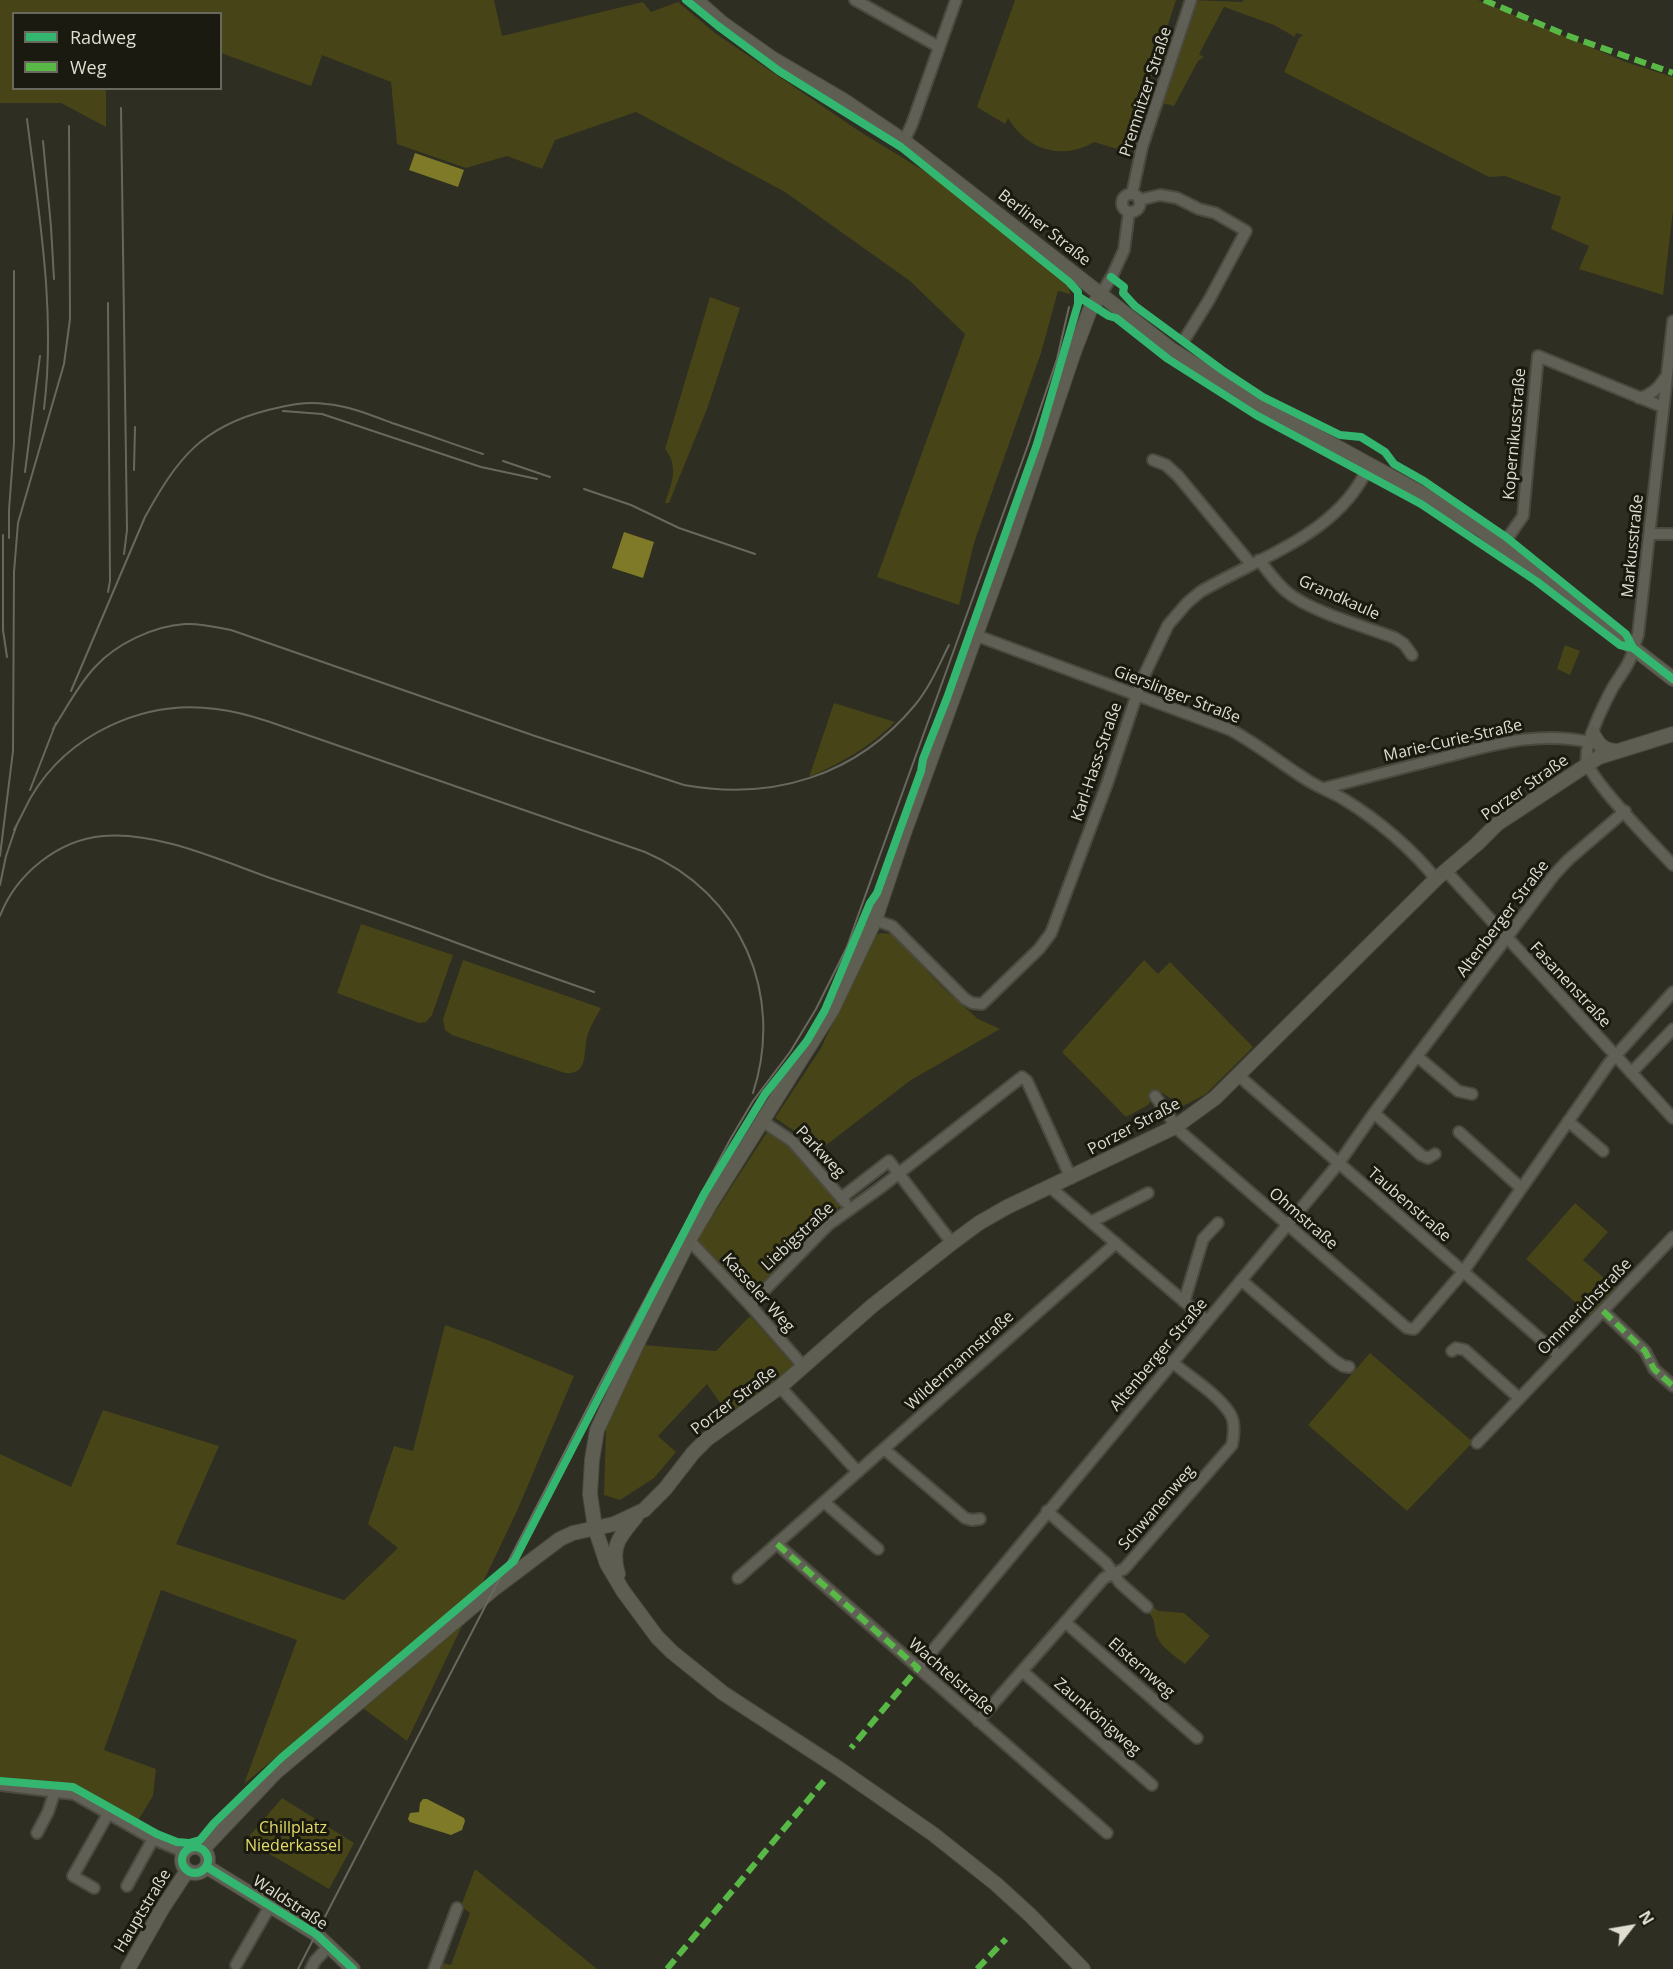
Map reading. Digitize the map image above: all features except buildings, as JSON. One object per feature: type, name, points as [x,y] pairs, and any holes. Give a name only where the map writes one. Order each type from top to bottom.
[{"type":"street","name":"Berliner Straße","points":[[696,0],[722,23],[772,59],[843,100],[904,141],[1172,350],[1214,377],[1449,509],[1502,546],[1673,679]]},
{"type":"street","points":[[855,0],[939,47]]},
{"type":"street","points":[[904,141],[956,0]]},
{"type":"street","name":"Premnitzer Straße","points":[[1136,197],[1125,195],[1122,206],[1129,212],[1134,212],[1138,208],[1136,197],[1142,147],[1191,0]]},
{"type":"street","points":[[1136,197],[1160,195],[1177,198],[1199,209],[1215,213],[1246,231],[1186,337]]},
{"type":"street","name":"Premnitzer Straße","points":[[1101,294],[1124,250],[1129,212]]},
{"type":"street","points":[[1083,1969],[1030,1915],[941,1840],[838,1768],[723,1693],[672,1652],[657,1637],[623,1591],[607,1564],[595,1528],[590,1494],[597,1430],[617,1384],[689,1240],[832,1010],[875,920],[1012,535],[1074,352],[1090,310],[1101,294]]},
{"type":"street","name":"Markusstraße","points":[[1588,764],[1592,738],[1606,701],[1632,656],[1638,635],[1673,321]]},
{"type":"street","name":"Kopernikusstraße","points":[[1502,546],[1523,516],[1538,356],[1663,407]]},
{"type":"street","points":[[1639,398],[1649,396],[1654,392],[1667,375]]},
{"type":"street","name":"Grandkaule","points":[[1153,460],[1166,465],[1178,476],[1255,562],[1293,596],[1319,609],[1395,638],[1404,644],[1412,655]]},
{"type":"street","name":"Karl-Hass-Straße","points":[[875,920],[892,926],[964,999],[982,1004],[1039,949],[1051,933],[1107,784],[1136,696],[1167,625],[1200,592],[1298,539],[1328,519],[1364,476],[1369,465]]},
{"type":"street","points":[[1650,534],[1673,534]]},
{"type":"street","name":"Gierslinger Straße","points":[[975,635],[1230,729],[1266,750],[1302,777],[1347,801],[1375,821],[1423,864],[1441,875]]},
{"type":"street","name":"Porzer Straße","points":[[595,1528],[638,1515],[665,1490],[686,1461],[707,1439],[780,1387],[872,1306],[979,1223],[1007,1207],[1175,1127],[1215,1098],[1441,875],[1497,824],[1588,764],[1615,751],[1673,734]]},
{"type":"street","name":"Marie-Curie-Straße","points":[[1325,788],[1492,744],[1533,737],[1592,738]]},
{"type":"street","points":[[1592,738],[1602,747],[1615,751]]},
{"type":"street","points":[[1588,764],[1624,811],[1673,866]]},
{"type":"street","name":"Altenberger Straße","points":[[918,1668],[1339,1163],[1374,1113],[1508,939],[1554,875],[1624,811]]},
{"type":"street","name":"Fasanenstraße","points":[[1441,875],[1508,939],[1673,1118]]},
{"type":"street","points":[[1463,1272],[1615,1056],[1673,992]]},
{"type":"street","points":[[1631,1073],[1673,1029]]},
{"type":"street","points":[[1418,1057],[1458,1091],[1467,1095],[1472,1094]]},
{"type":"street","name":"Taubenstraße","points":[[1239,1076],[1560,1356]]},
{"type":"street","name":"Liebigstraße","points":[[750,1305],[815,1237],[1022,1077],[1071,1178]]},
{"type":"street","name":"Ohmstraße","points":[[1155,1096],[1175,1127],[1407,1328],[1414,1329],[1463,1272]]},
{"type":"street","points":[[1374,1113],[1421,1155],[1428,1158],[1435,1154]]},
{"type":"street","name":"Parkweg","points":[[762,1120],[792,1141],[851,1208]]},
{"type":"street","points":[[1568,1121],[1603,1151]]},
{"type":"street","points":[[1459,1132],[1521,1188]]},
{"type":"street","name":"Liebigstraße","points":[[841,1198],[889,1161],[899,1174]]},
{"type":"street","points":[[899,1174],[952,1243]]},
{"type":"street","points":[[1051,1188],[1207,1321]]},
{"type":"street","points":[[1091,1222],[1148,1193]]},
{"type":"street","points":[[1184,1302],[1203,1239],[1218,1223]]},
{"type":"street","name":"Ommerichstraße","points":[[1477,1443],[1673,1237]]},
{"type":"street","name":"Kasseler Weg","points":[[689,1240],[804,1367]]},
{"type":"street","name":"Wildermannstraße","points":[[738,1578],[1116,1243]]},
{"type":"street","points":[[1241,1280],[1334,1360],[1342,1366],[1349,1367]]},
{"type":"street","points":[[1603,1311],[1645,1351],[1654,1369],[1672,1385]]},
{"type":"street","points":[[1452,1351],[1456,1348],[1465,1350],[1519,1398]]},
{"type":"street","name":"Schwanenweg","points":[[978,1721],[1104,1578],[1124,1569],[1232,1445],[1234,1430],[1230,1413],[1215,1397],[1172,1362]]},
{"type":"street","points":[[780,1387],[858,1472]]},
{"type":"street","points":[[884,1449],[965,1518],[980,1520]]},
{"type":"street","points":[[824,1502],[878,1549]]},
{"type":"street","points":[[1047,1511],[1106,1563],[1113,1574],[1147,1607]]},
{"type":"street","points":[[623,1591],[614,1550],[622,1533],[638,1515]]},
{"type":"street","points":[[203,1849],[275,1773],[495,1588],[560,1539],[573,1533],[595,1528]]},
{"type":"street","name":"Wachtelstraße","points":[[777,1544],[1107,1833]]},
{"type":"street","name":"Elsternweg","points":[[1065,1622],[1197,1738]]},
{"type":"street","name":"Zaunkönigweg","points":[[1022,1671],[1152,1785]]},
{"type":"street","points":[[0,1785],[74,1794],[153,1839],[184,1852]]},
{"type":"street","points":[[37,1833],[56,1791]]},
{"type":"street","points":[[94,1888],[73,1876],[108,1814]]},
{"type":"street","points":[[127,1886],[153,1839]]},
{"type":"street","points":[[193,1847],[203,1849],[209,1857],[207,1867],[200,1873],[187,1871],[182,1862],[184,1852],[193,1847]]},
{"type":"street","name":"Waldstraße","points":[[207,1867],[316,1934],[353,1969]]},
{"type":"street","name":"Hauptstraße","points":[[128,1969],[162,1909],[187,1871]]},
{"type":"street","points":[[236,1965],[270,1906]]},
{"type":"street","points":[[434,1969],[458,1908]]},
{"type":"street","points":[[310,1969],[329,1946]]},
{"type":"green space","points":[[0,0],[494,0],[502,36],[643,2],[651,12],[678,2],[715,33],[859,131],[947,185],[1069,285],[1070,294],[1058,291],[1041,353],[974,543],[959,605],[877,577],[965,334],[910,281],[785,192],[636,112],[555,140],[542,169],[507,156],[466,168],[397,144],[391,82],[322,55],[311,86],[222,53],[222,12],[12,12],[12,90],[106,90],[106,127],[61,103],[0,103]]},
{"type":"green space","points":[[1015,0],[1176,0],[1127,152],[1094,142],[1070,151],[1046,149],[1025,138],[1008,118],[1005,124],[977,107]]},
{"type":"green space","points":[[1193,0],[1242,2],[1243,0],[1478,0],[1626,62],[1673,77],[1673,210],[1663,295],[1579,269],[1589,246],[1551,229],[1561,197],[1505,176],[1489,177],[1284,72],[1299,38],[1303,35],[1296,33],[1295,37],[1274,25],[1224,7],[1199,54],[1204,57],[1198,61],[1174,106],[1161,103]]},
{"type":"green space","points":[[710,297],[740,308],[707,409],[669,503],[665,503],[672,481],[673,468],[665,449]]},
{"type":"green space","points":[[1565,645],[1580,651],[1570,675],[1557,669]]},
{"type":"green space","points":[[834,703],[895,722],[855,754],[809,777]]},
{"type":"green space","points":[[361,924],[453,955],[432,1015],[426,1022],[419,1023],[337,993]]},
{"type":"green space","points":[[881,933],[892,934],[943,988],[978,1019],[1000,1029],[911,1080],[821,1149],[775,1118],[821,1048],[873,936]]},
{"type":"green space","points":[[463,960],[601,1008],[588,1034],[584,1060],[580,1068],[572,1073],[565,1073],[452,1035],[445,1030],[443,1019]]},
{"type":"green space","points":[[1144,960],[1158,974],[1170,962],[1253,1047],[1206,1094],[1183,1106],[1159,1091],[1148,1105],[1126,1117],[1062,1052]]},
{"type":"green space","points":[[767,1132],[783,1140],[841,1205],[753,1298],[696,1241]]},
{"type":"green space","points":[[1575,1203],[1608,1232],[1583,1260],[1616,1288],[1590,1315],[1526,1259]]},
{"type":"green space","points":[[750,1316],[794,1366],[753,1399],[727,1413],[707,1384],[658,1436],[676,1452],[654,1478],[620,1500],[604,1495],[606,1428],[643,1345],[716,1351]]},
{"type":"green space","points":[[445,1325],[574,1376],[517,1511],[407,1741],[348,1697],[244,1784],[297,1640],[161,1590],[104,1750],[156,1769],[153,1796],[137,1822],[74,1785],[0,1779],[0,1454],[71,1487],[103,1410],[219,1446],[176,1544],[344,1600],[398,1548],[368,1524],[394,1446],[413,1451]]},
{"type":"green space","points":[[1370,1353],[1473,1442],[1407,1511],[1308,1425]]},
{"type":"green space","points":[[1151,1606],[1159,1611],[1184,1613],[1210,1636],[1185,1664],[1159,1641],[1154,1620],[1147,1611]]},
{"type":"green space","name":"Chillplatz Niederkassel","points":[[282,1798],[354,1843],[329,1889],[246,1840]]},
{"type":"green space","points":[[475,1869],[597,1969],[440,1969],[442,1963],[451,1965],[470,1913],[461,1906]]},
{"type":"shaded area","points":[[415,153],[464,170],[458,187],[409,170]]},
{"type":"shaded area","points":[[624,532],[654,542],[643,578],[612,568]]},
{"type":"shaded area","points":[[423,1799],[464,1818],[462,1830],[451,1835],[410,1822],[408,1819],[410,1813],[419,1812],[420,1803]]},
{"type":"railway","points":[[121,108],[127,530],[124,554]]},
{"type":"railway","points":[[27,119],[41,227],[47,300],[47,373],[44,409]]},
{"type":"railway","points":[[0,856],[13,751],[14,572],[18,523],[64,364],[70,319],[69,126]]},
{"type":"railway","points":[[43,141],[54,279]]},
{"type":"railway","points":[[9,538],[14,443],[14,271]]},
{"type":"railway","points":[[108,303],[110,581],[108,592]]},
{"type":"railway","points":[[298,1969],[603,1378],[731,1138],[753,1101],[790,1052],[816,1009],[847,947],[1028,445],[1057,359],[1069,307]]},
{"type":"railway","points":[[25,472],[40,356]]},
{"type":"railway","points":[[71,691],[145,517],[157,496],[168,478],[193,448],[225,426],[268,410],[304,403],[319,403],[360,411],[483,454]]},
{"type":"railway","points":[[283,411],[322,414],[481,467],[537,479]]},
{"type":"railway","points":[[134,470],[135,427]]},
{"type":"railway","points":[[503,461],[550,477]]},
{"type":"railway","points":[[584,489],[631,505],[679,528],[755,554]]},
{"type":"railway","points":[[3,535],[3,630],[7,657]]},
{"type":"railway","points":[[53,729],[89,674],[113,651],[160,628],[196,624],[231,630],[535,736],[684,785],[717,789],[749,789],[811,778],[867,750],[915,705],[930,683],[949,645]]},
{"type":"railway","points":[[14,830],[31,797],[47,775],[65,755],[87,739],[110,726],[136,716],[189,707],[223,710],[263,720],[645,852],[679,870],[707,893],[730,920],[747,951],[758,984],[763,1019],[761,1056],[753,1093]]},
{"type":"railway","points":[[30,790],[56,723]]},
{"type":"railway","points":[[0,885],[6,856],[17,824]]},
{"type":"railway","points":[[0,916],[7,901],[28,873],[55,852],[70,844],[103,836],[145,838],[211,856],[594,992]]},
{"type":"marked path","points":[[1484,0],[1566,35],[1673,73]]},
{"type":"marked path","points":[[1603,1311],[1645,1351],[1654,1369],[1673,1386]]},
{"type":"marked path","points":[[777,1544],[918,1668],[851,1748]]},
{"type":"marked path","points":[[667,1969],[824,1781]]},
{"type":"marked path","points":[[977,1969],[1006,1939]]},
{"type":"cycle path","points":[[0,1781],[73,1787],[157,1834],[177,1842],[189,1843],[200,1840],[214,1823],[281,1758],[514,1561],[704,1194],[765,1094],[807,1041],[825,1010],[870,903],[877,893],[1037,444],[1078,304],[1078,292],[1069,282],[901,147],[779,71],[686,0]]},
{"type":"cycle path","points":[[1111,277],[1124,287],[1123,293],[1135,306],[1263,397],[1340,435],[1361,437],[1385,452],[1394,464],[1424,481],[1506,537],[1626,634],[1633,648]]},
{"type":"cycle path","points":[[1079,297],[1116,318],[1168,359],[1256,415],[1421,504],[1536,581],[1620,645],[1633,648],[1673,679]]},
{"type":"cycle path","points":[[195,1847],[205,1850],[208,1860],[205,1870],[195,1873],[185,1870],[182,1860],[185,1850],[195,1847]]},
{"type":"cycle path","points":[[207,1867],[316,1934],[353,1969]]}]
